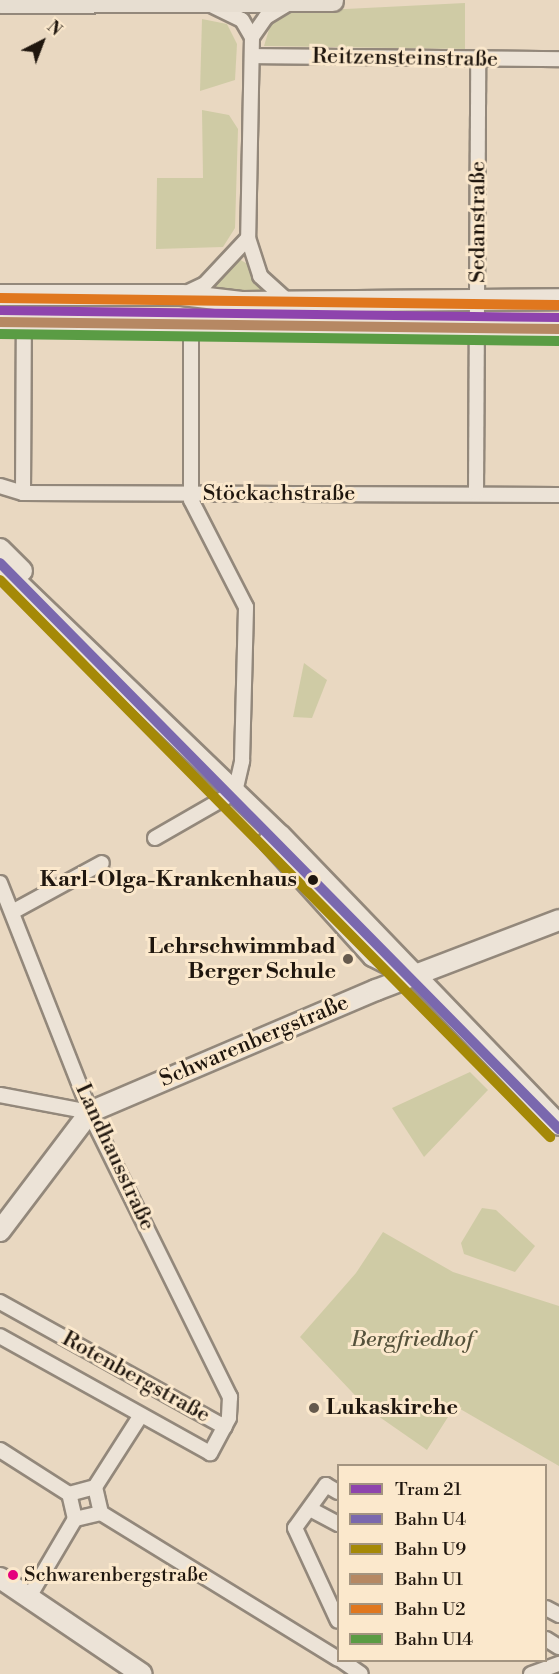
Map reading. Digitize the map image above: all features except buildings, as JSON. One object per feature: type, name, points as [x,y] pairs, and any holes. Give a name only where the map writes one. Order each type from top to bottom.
[{"type":"main road","points":[[0,2],[203,3],[332,0]]},
{"type":"street","points":[[289,302],[260,276],[249,238],[252,37],[266,17],[292,2]]},
{"type":"street","points":[[203,3],[236,15],[252,37]]},
{"type":"street","name":"Reitzensteinstraße","points":[[252,56],[559,59]]},
{"type":"street","name":"Sedanstraße","points":[[476,493],[479,326],[478,58]]},
{"type":"street","points":[[182,295],[206,284],[249,238]]},
{"type":"street","points":[[0,295],[182,295],[289,302],[559,299]]},
{"type":"street","points":[[0,322],[559,328]]},
{"type":"street","points":[[23,493],[24,322]]},
{"type":"street","points":[[155,838],[233,793],[242,760],[246,608],[190,494],[191,323]]},
{"type":"street","name":"Stöckachstraße","points":[[0,486],[23,493],[559,495]]},
{"type":"street","points":[[0,549],[94,643],[114,676]]},
{"type":"street","points":[[0,566],[280,836],[559,1125]]},
{"type":"street","points":[[14,911],[102,863]]},
{"type":"street","name":"Landhausstraße","points":[[0,883],[14,911],[90,1112],[230,1397],[225,1427]]},
{"type":"street","name":"Schwarenbergstraße","points":[[90,1112],[413,976],[559,920]]},
{"type":"street","points":[[0,1095],[90,1112],[0,1232]]},
{"type":"street","name":"Rotenbergstraße","points":[[0,1302],[225,1427],[210,1453],[0,1336]]},
{"type":"street","points":[[69,1494],[95,1488],[141,1415]]},
{"type":"street","points":[[0,1450],[69,1494],[75,1519],[29,1597]]},
{"type":"street","points":[[337,1490],[326,1485],[295,1528],[337,1617]]},
{"type":"street","points":[[95,1488],[101,1513]]},
{"type":"street","points":[[310,1509],[337,1523]]},
{"type":"street","points":[[75,1519],[101,1513],[337,1658]]},
{"type":"street","points":[[0,1578],[142,1674]]},
{"type":"street","points":[[343,1662],[363,1674]]},
{"type":"street","points":[[531,1674],[559,1664]]},
{"type":"green space","points":[[465,3],[465,49],[264,46],[271,23],[286,12]]},
{"type":"green space","points":[[202,19],[227,24],[237,44],[235,80],[200,91]]},
{"type":"green space","points":[[202,110],[229,115],[238,129],[235,228],[223,247],[156,249],[157,178],[203,178]]},
{"type":"green space","points":[[239,259],[251,266],[262,291],[207,289]]},
{"type":"green space","points":[[304,663],[327,680],[312,718],[293,717]]},
{"type":"green space","points":[[470,1072],[488,1090],[424,1157],[392,1108]]},
{"type":"green space","points":[[482,1208],[496,1210],[535,1246],[515,1272],[464,1254],[461,1243]]},
{"type":"green space","name":"Bergfriedhof","points":[[383,1232],[453,1272],[559,1306],[559,1466],[455,1406],[427,1450],[368,1409],[300,1337],[356,1273]]},
{"type":"tram line","name":"21","points":[[0,310],[559,317]]},
{"type":"rail line","name":"U2","points":[[0,298],[559,305]]},
{"type":"rail line","name":"U1","points":[[0,322],[559,329]]},
{"type":"rail line","name":"U14","points":[[0,334],[559,341]]},
{"type":"rail line","name":"U4","points":[[0,563],[559,1129]]},
{"type":"rail line","name":"U9","points":[[0,580],[550,1137]]},
{"type":"place","name":"Karl-Olga-Krankenhaus","points":[[313,880]]},
{"type":"place","name":"Lehrschwimmbad Berger Schule","points":[[348,959]]},
{"type":"place","name":"Lukaskirche","points":[[314,1408]]},
{"type":"place","name":"Schwarenbergstraße","points":[[13,1575]]}]
